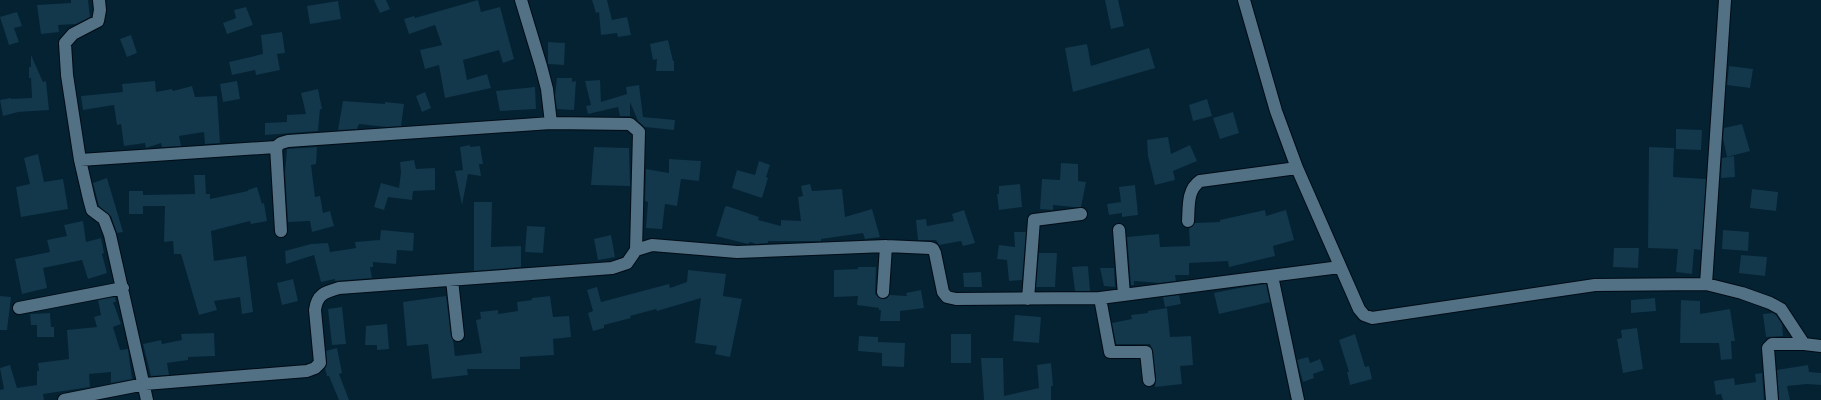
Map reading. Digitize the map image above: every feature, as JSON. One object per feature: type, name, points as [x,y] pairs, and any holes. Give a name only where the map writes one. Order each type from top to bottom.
[{"type":"street","points":[[99,0],[100,10],[98,21],[73,34],[65,43],[67,75],[80,160],[92,210],[104,219],[108,229],[123,288],[147,400]]},
{"type":"street","points":[[521,0],[547,89],[551,123]]},
{"type":"street","points":[[1244,0],[1276,111],[1297,168],[1359,309],[1364,315],[1372,318],[1595,285],[1706,284],[1742,293],[1770,303],[1781,309],[1804,344]]},
{"type":"street","points":[[1706,284],[1725,0]]},
{"type":"street","points":[[64,400],[144,384],[307,371],[315,368],[320,363],[315,310],[319,296],[339,288],[612,268],[627,263],[636,250],[638,132],[630,124],[551,123],[288,141],[281,143],[276,147],[80,160]]},
{"type":"street","points":[[276,147],[281,232]]},
{"type":"street","points":[[1188,221],[1190,195],[1193,186],[1200,181],[1297,168]]},
{"type":"street","points":[[1028,299],[1034,220],[1081,214]]},
{"type":"street","points":[[1119,230],[1124,295]]},
{"type":"street","points":[[636,250],[652,245],[737,252],[886,246],[930,248],[933,249],[943,292],[947,297],[956,299],[1100,298],[1340,267]]},
{"type":"street","points":[[883,292],[886,246]]},
{"type":"street","points":[[1272,276],[1298,400]]},
{"type":"street","points":[[452,280],[458,335]]},
{"type":"street","points":[[19,308],[123,288]]},
{"type":"street","points":[[1100,298],[1110,352],[1146,352],[1149,380]]},
{"type":"street","points":[[1772,400],[1768,348],[1772,344],[1804,344],[1821,346]]},
{"type":"building","points":[[71,0],[88,0],[90,17],[76,24],[58,25],[59,32],[41,34],[37,5],[71,3]]},
{"type":"building","points":[[374,0],[386,0],[390,9],[380,13]]},
{"type":"building","points":[[478,0],[481,12],[500,7],[514,59],[503,63],[499,50],[463,60],[467,80],[487,74],[491,88],[445,98],[439,65],[425,69],[420,50],[442,45],[435,25],[409,34],[404,19],[414,16],[415,18]]},
{"type":"building","points":[[592,0],[607,0],[612,20],[627,17],[631,35],[618,37],[617,33],[601,35],[599,12],[596,13]]},
{"type":"building","points":[[1105,0],[1118,0],[1124,26],[1111,29]]},
{"type":"building","points":[[338,1],[341,19],[310,24],[307,6]]},
{"type":"building","points":[[246,7],[253,25],[227,34],[223,23],[236,18],[234,10]]},
{"type":"building","points":[[17,12],[22,26],[14,28],[19,42],[9,45],[0,17]]},
{"type":"building","points":[[282,32],[285,53],[277,54],[280,70],[256,75],[255,70],[232,75],[229,62],[263,54],[261,35]]},
{"type":"building","points":[[131,35],[137,53],[127,57],[120,39]]},
{"type":"building","points":[[668,40],[674,61],[674,71],[656,71],[657,59],[653,60],[650,44]]},
{"type":"building","points":[[548,42],[565,43],[564,65],[548,64]]},
{"type":"building","points":[[1087,44],[1091,66],[1149,48],[1155,68],[1073,92],[1065,48]]},
{"type":"building","points":[[31,55],[43,82],[46,81],[49,110],[18,112],[3,116],[0,100],[11,98],[32,98],[31,78],[29,78]]},
{"type":"building","points":[[1729,66],[1753,69],[1750,88],[1727,85]]},
{"type":"building","points":[[557,78],[572,78],[572,82],[576,81],[574,110],[557,109],[555,96]]},
{"type":"building","points":[[600,80],[601,102],[627,94],[626,87],[639,85],[643,117],[675,120],[674,130],[645,127],[638,121],[630,102],[630,116],[620,116],[618,107],[588,114],[586,106],[591,105],[585,81]]},
{"type":"building","points":[[155,81],[156,92],[172,89],[173,91],[192,86],[195,97],[217,96],[220,143],[205,144],[204,132],[179,136],[181,146],[162,147],[161,143],[146,148],[145,143],[124,146],[121,124],[117,125],[114,105],[83,110],[81,96],[123,92],[122,84]]},
{"type":"building","points":[[237,81],[240,99],[223,102],[220,84]]},
{"type":"building","points":[[535,87],[536,109],[500,111],[496,91]]},
{"type":"building","points":[[318,89],[322,109],[320,109],[318,131],[265,135],[265,123],[287,122],[287,115],[306,114],[301,93]]},
{"type":"building","points":[[425,92],[431,108],[422,112],[416,96]]},
{"type":"building","points":[[1207,99],[1212,116],[1193,121],[1189,105]]},
{"type":"building","points":[[343,101],[404,104],[401,126],[387,127],[359,124],[357,129],[338,130]]},
{"type":"building","points":[[1233,112],[1239,133],[1220,139],[1213,118]]},
{"type":"building","points":[[1742,124],[1750,151],[1727,157],[1723,138],[1724,128]]},
{"type":"building","points":[[1676,129],[1702,130],[1701,150],[1676,149]]},
{"type":"building","points":[[1168,137],[1171,154],[1190,145],[1197,161],[1173,171],[1175,180],[1155,185],[1148,156],[1147,140]]},
{"type":"building","points":[[470,145],[470,147],[480,146],[483,164],[479,164],[481,176],[468,174],[462,205],[455,171],[463,170],[460,147]]},
{"type":"building","points":[[317,147],[316,164],[311,165],[315,197],[320,196],[323,213],[330,211],[334,226],[312,232],[310,221],[288,222],[285,172],[287,149]]},
{"type":"building","points":[[594,147],[629,148],[630,186],[591,185]]},
{"type":"building","points":[[1649,147],[1674,148],[1673,177],[1706,179],[1701,250],[1694,249],[1692,274],[1676,272],[1678,249],[1648,248]]},
{"type":"building","points":[[38,154],[44,182],[63,179],[68,209],[21,217],[16,187],[30,184],[24,158]]},
{"type":"building","points":[[1734,156],[1735,177],[1721,178],[1722,158]]},
{"type":"building","points":[[669,159],[701,161],[699,181],[681,179],[677,206],[665,204],[662,229],[646,228],[648,202],[645,201],[646,169],[669,173]]},
{"type":"building","points":[[414,160],[416,169],[435,168],[435,190],[413,191],[412,200],[388,197],[384,210],[374,207],[381,183],[399,188],[401,172],[400,162]]},
{"type":"building","points":[[759,161],[770,165],[762,198],[732,188],[737,170],[755,175]]},
{"type":"building","points":[[1061,163],[1078,164],[1078,181],[1086,182],[1081,207],[1053,205],[1053,210],[1040,209],[1042,179],[1060,180]]},
{"type":"building","points":[[194,175],[205,175],[206,194],[210,194],[210,199],[248,191],[257,187],[262,204],[264,203],[267,221],[251,224],[250,221],[211,231],[214,261],[246,256],[253,312],[242,314],[240,297],[214,301],[217,310],[199,315],[181,254],[174,254],[173,241],[164,242],[165,206],[143,206],[143,214],[129,214],[129,191],[143,191],[143,195],[195,194]]},
{"type":"building","points":[[107,178],[123,232],[117,233],[111,216],[99,206],[93,183]]},
{"type":"building","points":[[810,184],[812,191],[842,189],[845,217],[872,209],[880,237],[865,239],[863,233],[821,239],[821,241],[768,241],[768,243],[756,244],[750,242],[748,244],[716,236],[725,207],[727,206],[759,217],[758,220],[781,226],[781,220],[801,221],[798,197],[803,196],[801,186]]},
{"type":"building","points":[[1020,184],[1022,207],[999,210],[997,194],[999,194],[999,186]]},
{"type":"building","points":[[1135,185],[1138,215],[1122,217],[1122,213],[1109,215],[1107,204],[1121,202],[1119,187]]},
{"type":"building","points":[[1752,189],[1778,192],[1776,211],[1750,208]]},
{"type":"building","points":[[474,202],[492,202],[491,247],[521,246],[521,267],[474,271]]},
{"type":"building","points":[[964,210],[975,243],[963,246],[961,241],[939,245],[936,240],[918,240],[916,220],[926,219],[927,226],[954,221],[952,214]]},
{"type":"building","points":[[1265,210],[1266,216],[1286,210],[1294,240],[1273,246],[1275,256],[1229,267],[1228,261],[1189,263],[1189,275],[1175,275],[1176,281],[1160,283],[1134,281],[1134,285],[1131,285],[1127,237],[1159,234],[1160,247],[1190,246],[1189,228],[1195,223],[1220,222],[1220,220]]},
{"type":"building","points":[[83,221],[86,242],[101,238],[104,253],[102,254],[107,273],[88,279],[82,260],[43,268],[47,288],[22,294],[15,259],[50,252],[47,240],[67,236],[64,225]]},
{"type":"building","points":[[527,226],[545,227],[543,253],[525,252]]},
{"type":"building","points":[[381,230],[414,233],[413,251],[397,250],[396,264],[373,262],[373,267],[370,267],[372,278],[335,281],[335,279],[321,282],[314,255],[286,264],[285,251],[311,244],[328,243],[330,252],[356,248],[355,242],[380,240]]},
{"type":"building","points":[[1723,230],[1749,232],[1748,251],[1722,249]]},
{"type":"building","points":[[1014,232],[1026,232],[1022,280],[1009,281],[1007,260],[997,259],[999,245],[1015,247]]},
{"type":"building","points":[[611,235],[615,257],[598,260],[594,239]]},
{"type":"building","points":[[1614,248],[1639,248],[1638,268],[1613,267]]},
{"type":"building","points":[[1039,253],[1057,253],[1055,287],[1036,287]]},
{"type":"building","points":[[1741,255],[1767,257],[1765,276],[1739,273]]},
{"type":"building","points":[[1087,266],[1090,291],[1075,291],[1072,267]]},
{"type":"building","points":[[858,267],[876,267],[875,294],[879,298],[886,299],[890,295],[907,296],[906,293],[921,290],[924,308],[900,311],[900,321],[880,321],[881,310],[879,310],[879,308],[857,305],[858,296],[834,297],[834,270],[858,269]]},
{"type":"building","points":[[1100,268],[1114,268],[1115,287],[1104,286]]},
{"type":"building","points":[[688,270],[726,274],[723,296],[742,299],[730,357],[715,354],[717,346],[695,343],[701,298],[657,311],[656,309],[630,316],[631,318],[604,325],[604,328],[593,331],[588,313],[593,311],[587,290],[597,287],[601,302],[669,284],[670,288],[687,282]]},
{"type":"building","points":[[981,272],[982,287],[964,287],[963,273]]},
{"type":"building","points":[[293,279],[298,301],[282,305],[277,283]]},
{"type":"building","points":[[1266,284],[1270,302],[1219,314],[1214,293]]},
{"type":"building","points":[[1179,295],[1181,304],[1165,307],[1163,297]]},
{"type":"building","points":[[0,296],[11,297],[7,330],[0,330]]},
{"type":"building","points":[[446,296],[455,356],[482,353],[476,320],[481,319],[480,312],[498,310],[498,314],[518,311],[517,302],[532,300],[532,298],[550,296],[553,317],[569,316],[571,337],[553,339],[554,355],[520,357],[520,369],[467,369],[468,375],[432,379],[428,344],[407,346],[403,302]]},
{"type":"building","points":[[115,297],[116,302],[113,302],[121,324],[113,327],[120,350],[128,349],[132,379],[111,383],[111,372],[89,374],[90,387],[43,394],[44,400],[0,400],[0,390],[4,389],[0,368],[10,365],[17,388],[37,385],[37,371],[39,371],[38,363],[69,359],[67,330],[97,327],[94,317],[101,315],[98,300]]},
{"type":"building","points":[[1655,298],[1656,311],[1631,313],[1631,300]]},
{"type":"building","points":[[1681,300],[1700,301],[1700,314],[1730,309],[1735,341],[1731,341],[1732,359],[1721,360],[1719,343],[1680,343]]},
{"type":"building","points":[[342,307],[346,344],[332,345],[328,309]]},
{"type":"building","points":[[1167,308],[1170,337],[1191,336],[1193,365],[1180,366],[1182,384],[1155,387],[1156,379],[1153,351],[1150,344],[1116,344],[1112,323],[1132,319],[1131,315],[1148,313],[1148,311]]},
{"type":"building","points":[[50,313],[51,327],[54,327],[54,337],[37,337],[37,325],[31,325],[30,314]]},
{"type":"building","points":[[1773,313],[1782,324],[1783,336],[1766,337],[1763,314]]},
{"type":"building","points":[[1015,315],[1041,317],[1039,343],[1013,341]]},
{"type":"building","points":[[387,324],[389,349],[377,350],[377,345],[365,345],[366,326]]},
{"type":"building","points":[[1637,328],[1643,369],[1623,373],[1617,339],[1622,338],[1621,330]]},
{"type":"building","points":[[214,333],[215,356],[188,357],[188,360],[167,363],[169,375],[151,376],[143,344],[161,340],[162,344],[182,340],[181,334]]},
{"type":"building","points":[[951,334],[971,334],[971,363],[951,363]]},
{"type":"building","points":[[1355,334],[1365,367],[1369,366],[1372,379],[1350,385],[1347,372],[1349,372],[1339,340]]},
{"type":"building","points":[[859,336],[878,337],[878,342],[905,343],[904,367],[882,366],[882,353],[858,351]]},
{"type":"building","points":[[337,348],[342,373],[339,374],[349,400],[339,400],[329,376],[327,376],[325,368],[327,363],[326,351]]},
{"type":"building","points":[[1308,357],[1310,363],[1320,359],[1324,370],[1313,374],[1314,378],[1303,382],[1297,360]]},
{"type":"building","points":[[981,358],[1003,358],[1004,396],[1039,388],[1037,365],[1051,363],[1053,386],[1051,386],[1051,400],[984,400]]},
{"type":"building","points":[[1808,365],[1809,372],[1821,373],[1821,385],[1807,384],[1787,386],[1790,400],[1779,400],[1777,370]]},
{"type":"building","points":[[1762,373],[1764,400],[1723,400],[1721,394],[1716,395],[1714,381],[1734,378],[1735,385],[1756,382],[1755,374]]}]
